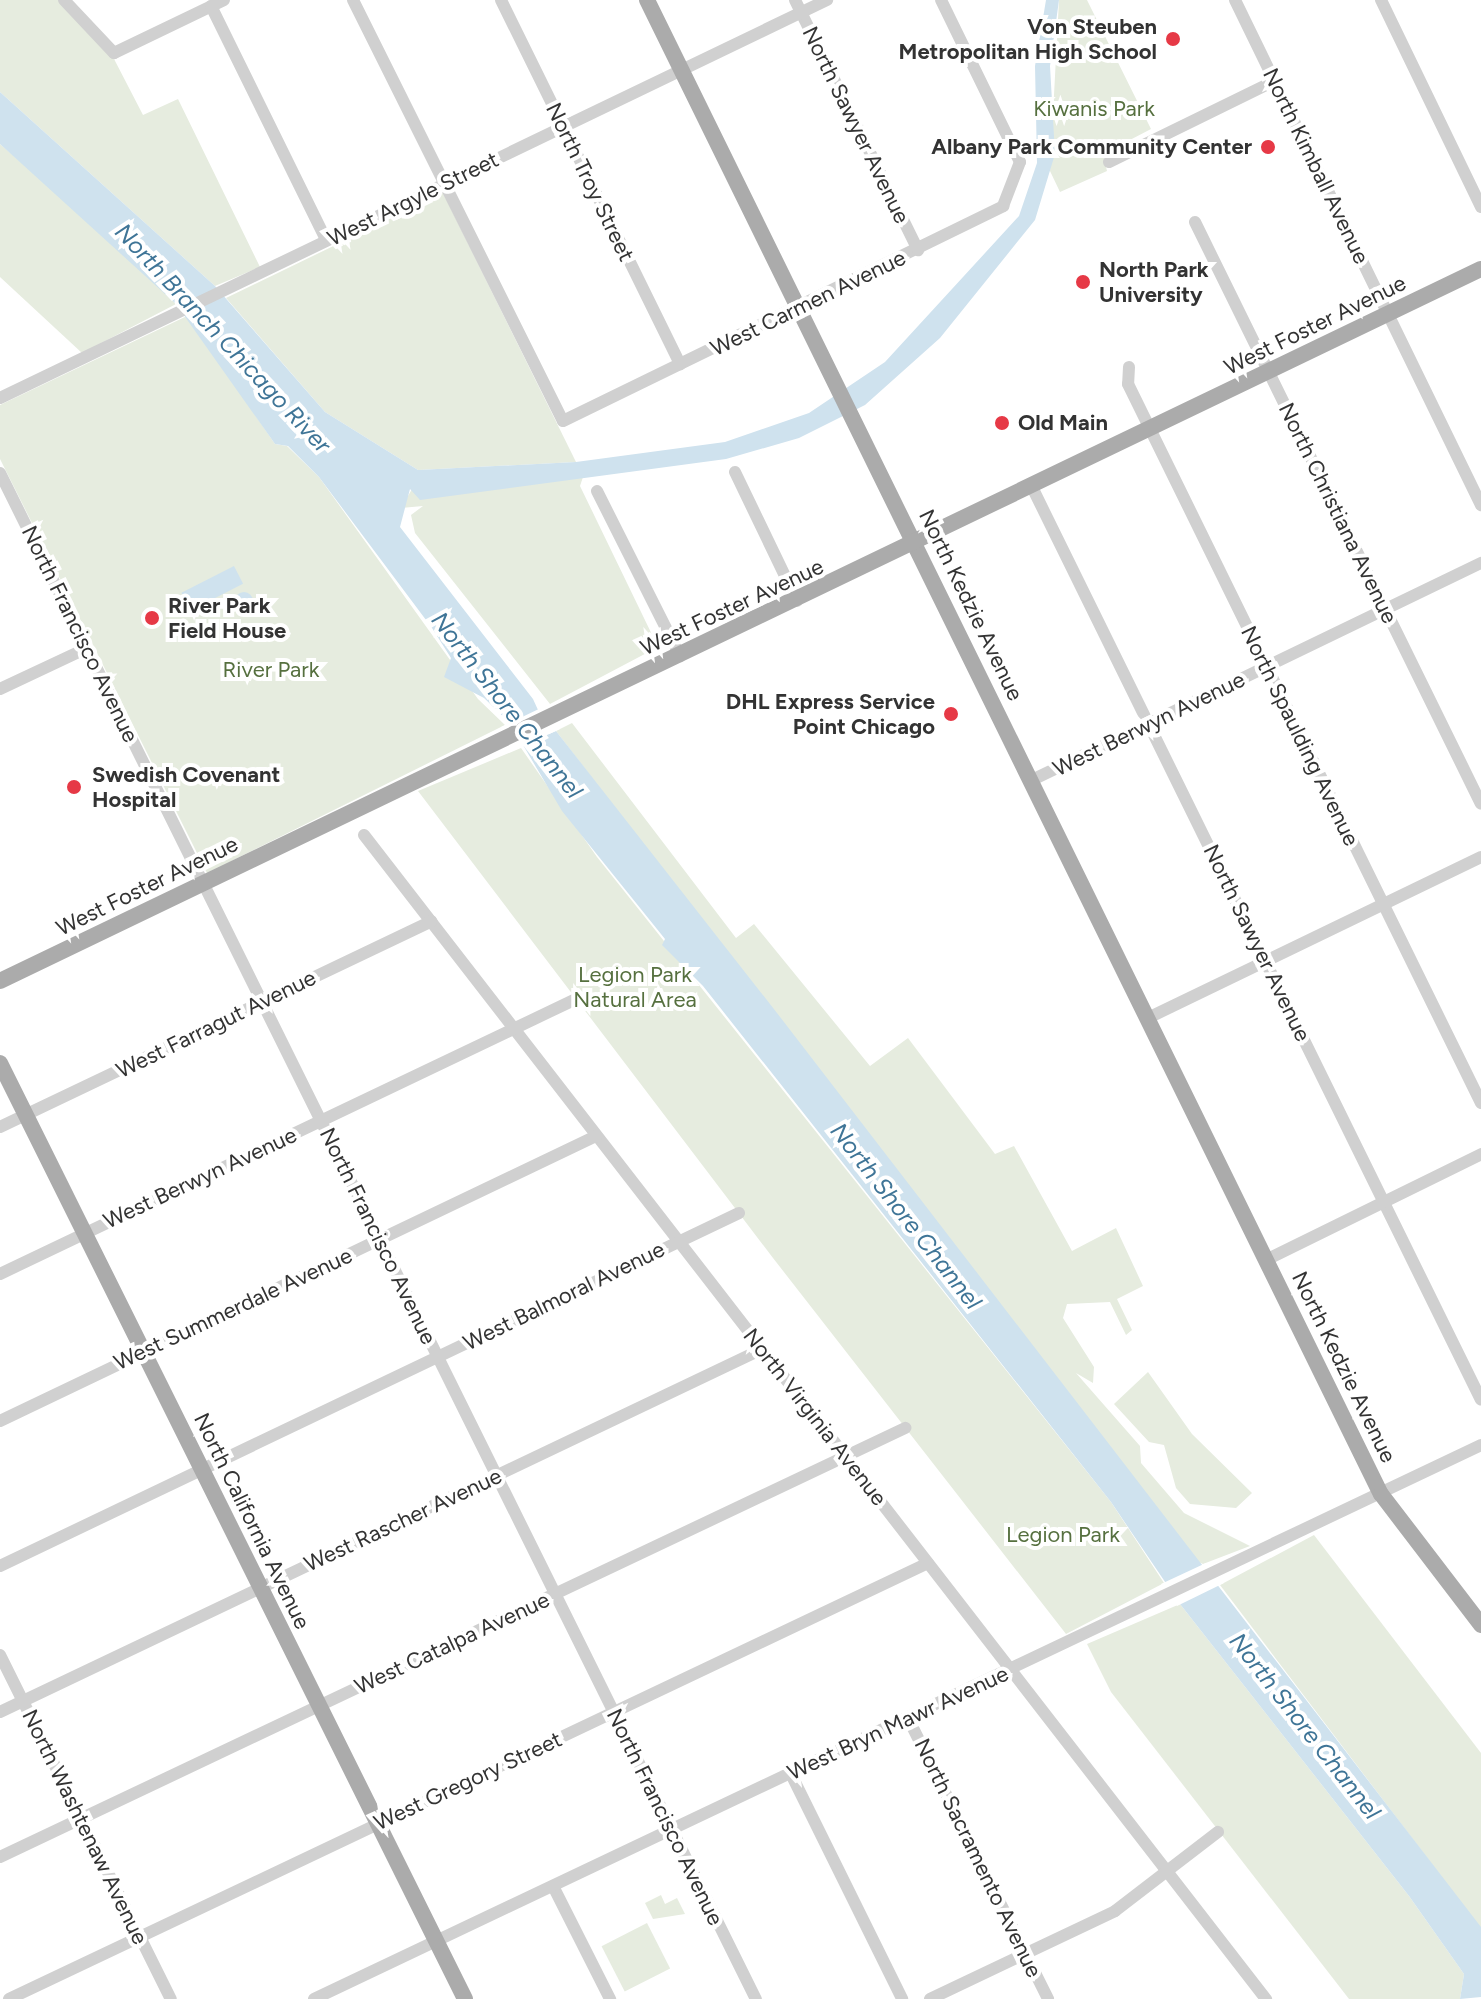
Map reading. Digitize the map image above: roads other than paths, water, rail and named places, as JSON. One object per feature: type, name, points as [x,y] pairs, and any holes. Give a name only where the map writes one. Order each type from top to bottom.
[{"type":"main road","name":"North Kedzie Avenue","points":[[647,0],[917,543],[1381,1494],[1475,1605],[1481,1625]]},
{"type":"main road","name":"West Foster Avenue","points":[[0,981],[797,601],[1481,269]]},
{"type":"main road","name":"North California Avenue","points":[[0,1063],[465,1999]]},
{"type":"street","points":[[64,0],[114,53],[218,3],[326,240]]},
{"type":"street","points":[[353,0],[444,184]]},
{"type":"street","name":"North Troy Street","points":[[501,0],[680,364]]},
{"type":"street","name":"North Sawyer Avenue","points":[[795,0],[918,250]]},
{"type":"street","name":"West Argyle Street","points":[[0,398],[827,0]]},
{"type":"street","name":"West Carmen Avenue","points":[[444,184],[563,421],[978,221],[1009,198],[1018,156],[941,0]]},
{"type":"street","name":"North Kimball Avenue","points":[[1235,0],[1481,505]]},
{"type":"street","points":[[1381,0],[1481,207]]},
{"type":"street","points":[[1109,162],[1274,81]]},
{"type":"street","name":"North Christiana Avenue","points":[[1195,222],[1481,804]]},
{"type":"street","name":"North Spaulding Avenue","points":[[1129,367],[1128,384],[1149,430],[1481,1103]]},
{"type":"street","points":[[735,472],[797,601]]},
{"type":"street","name":"North Francisco Avenue","points":[[0,473],[756,1999]]},
{"type":"street","name":"North Sawyer Avenue","points":[[1032,487],[1481,1400]]},
{"type":"street","points":[[597,491],[680,656]]},
{"type":"street","name":"West Berwyn Avenue","points":[[1032,780],[1481,563]]},
{"type":"street","points":[[0,689],[87,648]]},
{"type":"street","name":"North Virginia Avenue","points":[[364,835],[1266,1999]]},
{"type":"street","points":[[1148,1018],[1481,857]]},
{"type":"street","name":"West Farragut Avenue","points":[[0,1127],[431,921]]},
{"type":"street","name":"West Berwyn Avenue","points":[[0,1274],[574,1000]]},
{"type":"street","name":"West Summerdale Avenue","points":[[0,1421],[596,1136]]},
{"type":"street","points":[[1266,1260],[1481,1154]]},
{"type":"street","name":"West Balmoral Avenue","points":[[0,1566],[739,1213]]},
{"type":"street","name":"West Rascher Avenue","points":[[0,1712],[762,1349]]},
{"type":"street","name":"West Catalpa Avenue","points":[[0,1857],[905,1428]]},
{"type":"street","name":"West Bryn Mawr Avenue","points":[[316,1998],[1481,1445]]},
{"type":"street","name":"West Gregory Street","points":[[9,1999],[928,1563]]},
{"type":"street","name":"North Washtenaw Avenue","points":[[0,1655],[171,1999]]},
{"type":"street","name":"North Sacramento Avenue","points":[[908,1718],[1048,1999]]},
{"type":"street","points":[[791,1774],[902,1999]]},
{"type":"street","points":[[930,1999],[1115,1911],[1218,1832]]},
{"type":"street","points":[[553,1886],[610,1999]]},
{"type":"water","points":[[1046,0],[1059,0],[1050,66],[1055,154],[1035,220],[940,338],[865,405],[799,438],[726,459],[420,500],[410,489],[400,527],[533,699],[549,734],[556,731],[777,1013],[1481,1927],[1481,1997],[1460,1999],[1464,1974],[1409,1896],[1180,1604],[1111,1502],[703,986],[662,945],[665,939],[562,811],[510,723],[484,698],[444,677],[451,658],[319,477],[288,446],[275,444],[176,304],[0,144],[0,92],[215,286],[325,412],[418,470],[576,462],[725,442],[809,413],[885,362],[1019,216],[1037,163],[1035,66]]},
{"type":"water","points":[[234,566],[243,584],[191,611],[181,593]]},
{"type":"water","points":[[244,592],[253,601],[244,610],[235,601]]},
{"type":"place","name":"Von Steuben Metropolitan High School","points":[[1173,39]]},
{"type":"place","name":"Albany Park Community Center","points":[[1268,147]]},
{"type":"place","name":"North Park University","points":[[1083,282]]},
{"type":"place","name":"Old Main","points":[[1002,423]]},
{"type":"place","name":"River Park Field House","points":[[152,618]]},
{"type":"place","name":"DHL Express Service Point Chicago","points":[[951,714]]},
{"type":"place","name":"Swedish Covenant Hospital","points":[[74,787]]},
{"type":"park label","name":"Kiwanis Park","points":[[1094,109]]},
{"type":"park label","name":"River Park","points":[[271,670]]},
{"type":"park label","name":"Legion Park Natural Area","points":[[635,986]]},
{"type":"park label","name":"Legion Park","points":[[1063,1535]]},
{"type":"water label","name":"North Branch Chicago River","points":[[223,338]]},
{"type":"water label","name":"North Shore Channel","points":[[507,705]]},
{"type":"water label","name":"North Shore Channel","points":[[906,1216]]},
{"type":"water label","name":"North Shore Channel","points":[[1305,1726]]}]
